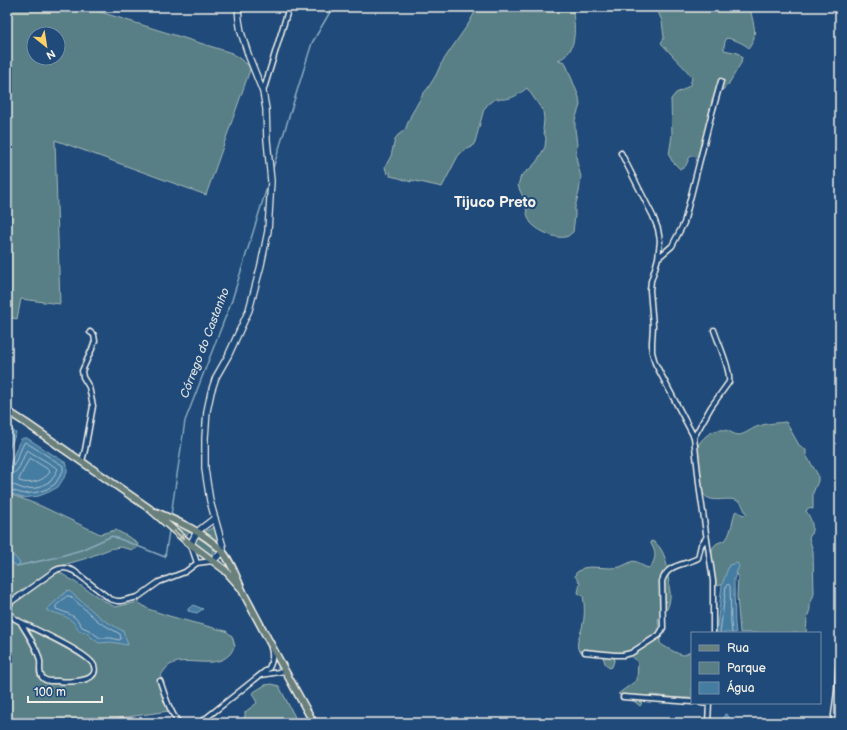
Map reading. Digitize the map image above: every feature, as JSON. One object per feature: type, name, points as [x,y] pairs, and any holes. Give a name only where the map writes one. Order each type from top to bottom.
[{"type":"main road","points":[[223,552],[223,547],[214,518],[205,469],[204,438],[207,411],[216,377],[228,356],[249,310],[268,231],[271,181],[266,109],[263,92],[241,32],[238,7]]},
{"type":"main road","points":[[7,412],[26,423],[150,509],[191,545],[225,570],[240,586]]},
{"type":"main road","points":[[150,509],[197,531],[208,538],[223,552],[314,723]]},
{"type":"main road","points":[[191,545],[197,531],[214,518]]},
{"type":"main road","points":[[212,561],[223,552]]},
{"type":"street","points":[[263,92],[289,7]]},
{"type":"street","points":[[658,258],[672,246],[684,223],[721,81]]},
{"type":"street","points":[[621,153],[653,216],[658,230],[660,241],[658,258],[651,281],[650,290],[653,326],[652,352],[655,363],[694,437],[700,492],[713,581],[713,632]]},
{"type":"street","points":[[694,437],[730,377],[714,330]]},
{"type":"street","points":[[82,461],[93,406],[89,387],[83,377],[82,371],[95,341],[94,335],[90,332]]},
{"type":"street","points":[[585,652],[623,655],[631,653],[659,635],[663,628],[662,581],[664,575],[668,570],[676,566],[698,558],[701,544],[706,537]]},
{"type":"street","points":[[191,545],[197,563]]},
{"type":"street","points":[[21,623],[36,650],[40,661],[40,674],[42,678],[46,680],[69,682],[87,679],[91,677],[95,670],[92,663],[82,654],[21,623],[15,620],[10,614],[9,608],[11,602],[58,569],[68,568],[74,571],[110,599],[122,601],[138,597],[159,582],[185,572],[197,563],[212,561]]},
{"type":"street","points":[[833,723],[837,691],[840,636]]},
{"type":"street","points":[[200,723],[269,668],[272,664],[273,657],[267,637]]},
{"type":"street","points":[[260,675],[285,671]]},
{"type":"street","points":[[160,680],[167,702],[179,723]]},
{"type":"street","points":[[623,697],[691,702]]},
{"type":"street","points":[[708,723],[709,704]]},
{"type":"green space","points":[[7,7],[91,7],[91,9],[232,53],[251,67],[206,195],[55,140],[60,304],[21,299],[17,319],[7,317]]},
{"type":"green space","points":[[479,7],[572,7],[574,37],[572,45],[565,56],[558,60],[565,62],[579,97],[580,105],[575,120],[575,129],[577,162],[581,177],[575,207],[573,232],[568,236],[554,236],[534,226],[528,217],[524,199],[518,187],[521,176],[537,161],[545,147],[546,138],[543,130],[543,111],[527,88],[512,97],[495,99],[489,103],[484,109],[475,142],[472,147],[463,151],[458,156],[442,187],[411,180],[411,182],[390,176],[390,171],[387,174],[385,167],[391,156],[395,139],[405,130],[411,115],[436,75],[441,64]]},
{"type":"green space","points":[[656,7],[750,7],[754,29],[753,40],[749,48],[744,44],[726,38],[724,50],[738,53],[742,57],[741,63],[728,85],[712,101],[710,119],[697,157],[691,156],[686,166],[680,169],[672,161],[669,155],[672,135],[671,99],[676,93],[690,85],[692,78],[685,68],[661,43],[664,38],[662,21]]},
{"type":"green space","points":[[786,422],[799,445],[806,450],[806,455],[818,475],[818,481],[813,493],[813,509],[808,508],[806,511],[812,524],[812,531],[809,538],[813,551],[814,593],[810,604],[806,632],[740,632],[737,596],[738,575],[732,576],[719,586],[716,586],[714,583],[711,557],[713,547],[717,543],[726,539],[731,529],[735,512],[737,511],[743,515],[747,514],[738,501],[728,499],[718,500],[708,498],[704,495],[701,490],[696,450],[700,442],[707,435],[716,431],[725,430],[739,435],[756,427]]},
{"type":"green space","points":[[7,493],[41,506],[100,534],[116,530],[134,540],[138,544],[137,548],[133,550],[120,547],[110,549],[84,559],[53,568],[115,607],[138,602],[148,609],[169,616],[226,631],[232,636],[235,646],[231,653],[223,659],[214,662],[186,661],[177,662],[170,665],[162,673],[159,682],[169,711],[86,723],[7,723]]},
{"type":"green space","points":[[162,516],[192,532],[186,536],[186,539]]},
{"type":"green space","points":[[213,526],[215,528],[219,544],[204,532]]},
{"type":"green space","points":[[198,537],[213,548],[213,555],[205,553],[194,543],[195,539]]},
{"type":"green space","points":[[652,541],[657,544],[664,555],[670,594],[667,609],[658,619],[660,643],[681,655],[685,655],[691,652],[691,699],[652,695],[645,697],[640,706],[634,701],[618,694],[637,680],[638,662],[630,656],[620,653],[615,658],[612,667],[609,668],[603,657],[589,651],[581,652],[578,649],[578,641],[583,624],[584,608],[583,596],[578,593],[580,583],[575,576],[576,573],[583,568],[620,567],[633,561],[650,568],[654,561],[655,555],[654,549],[650,542]]},
{"type":"green space","points":[[272,684],[279,686],[298,723],[236,723],[245,717],[245,712],[257,703],[252,693],[265,685]]},
{"type":"water","points":[[320,7],[343,7],[341,11],[319,12]]},
{"type":"water","points":[[7,427],[16,433],[7,454]]},
{"type":"water","points":[[27,438],[66,463],[67,473],[58,487],[39,496],[23,498],[7,492],[7,471],[20,440]]},
{"type":"water","points":[[7,548],[20,563],[17,566],[7,560]]},
{"type":"water","points":[[737,563],[739,566],[734,579],[736,632],[716,632],[722,585],[729,565]]},
{"type":"water","points":[[68,590],[102,619],[123,631],[128,645],[111,642],[99,643],[87,633],[79,631],[69,619],[46,610]]},
{"type":"water","points":[[193,605],[203,609],[197,613],[188,611],[188,609]]},
{"type":"water","points":[[725,714],[727,714],[732,723],[717,723],[723,719]]},
{"type":"waterway","name":"Córrego do Castanho","points":[[273,168],[312,43],[330,12]]},
{"type":"waterway","name":"Córrego do Castanho","points":[[171,515],[185,421],[232,300],[268,184]]},
{"type":"waterway","name":"Córrego do Castanho","points":[[17,566],[54,558],[81,550],[112,536],[165,557],[169,531]]},
{"type":"district","name":"Tijuco Preto","points":[[495,202]]}]
